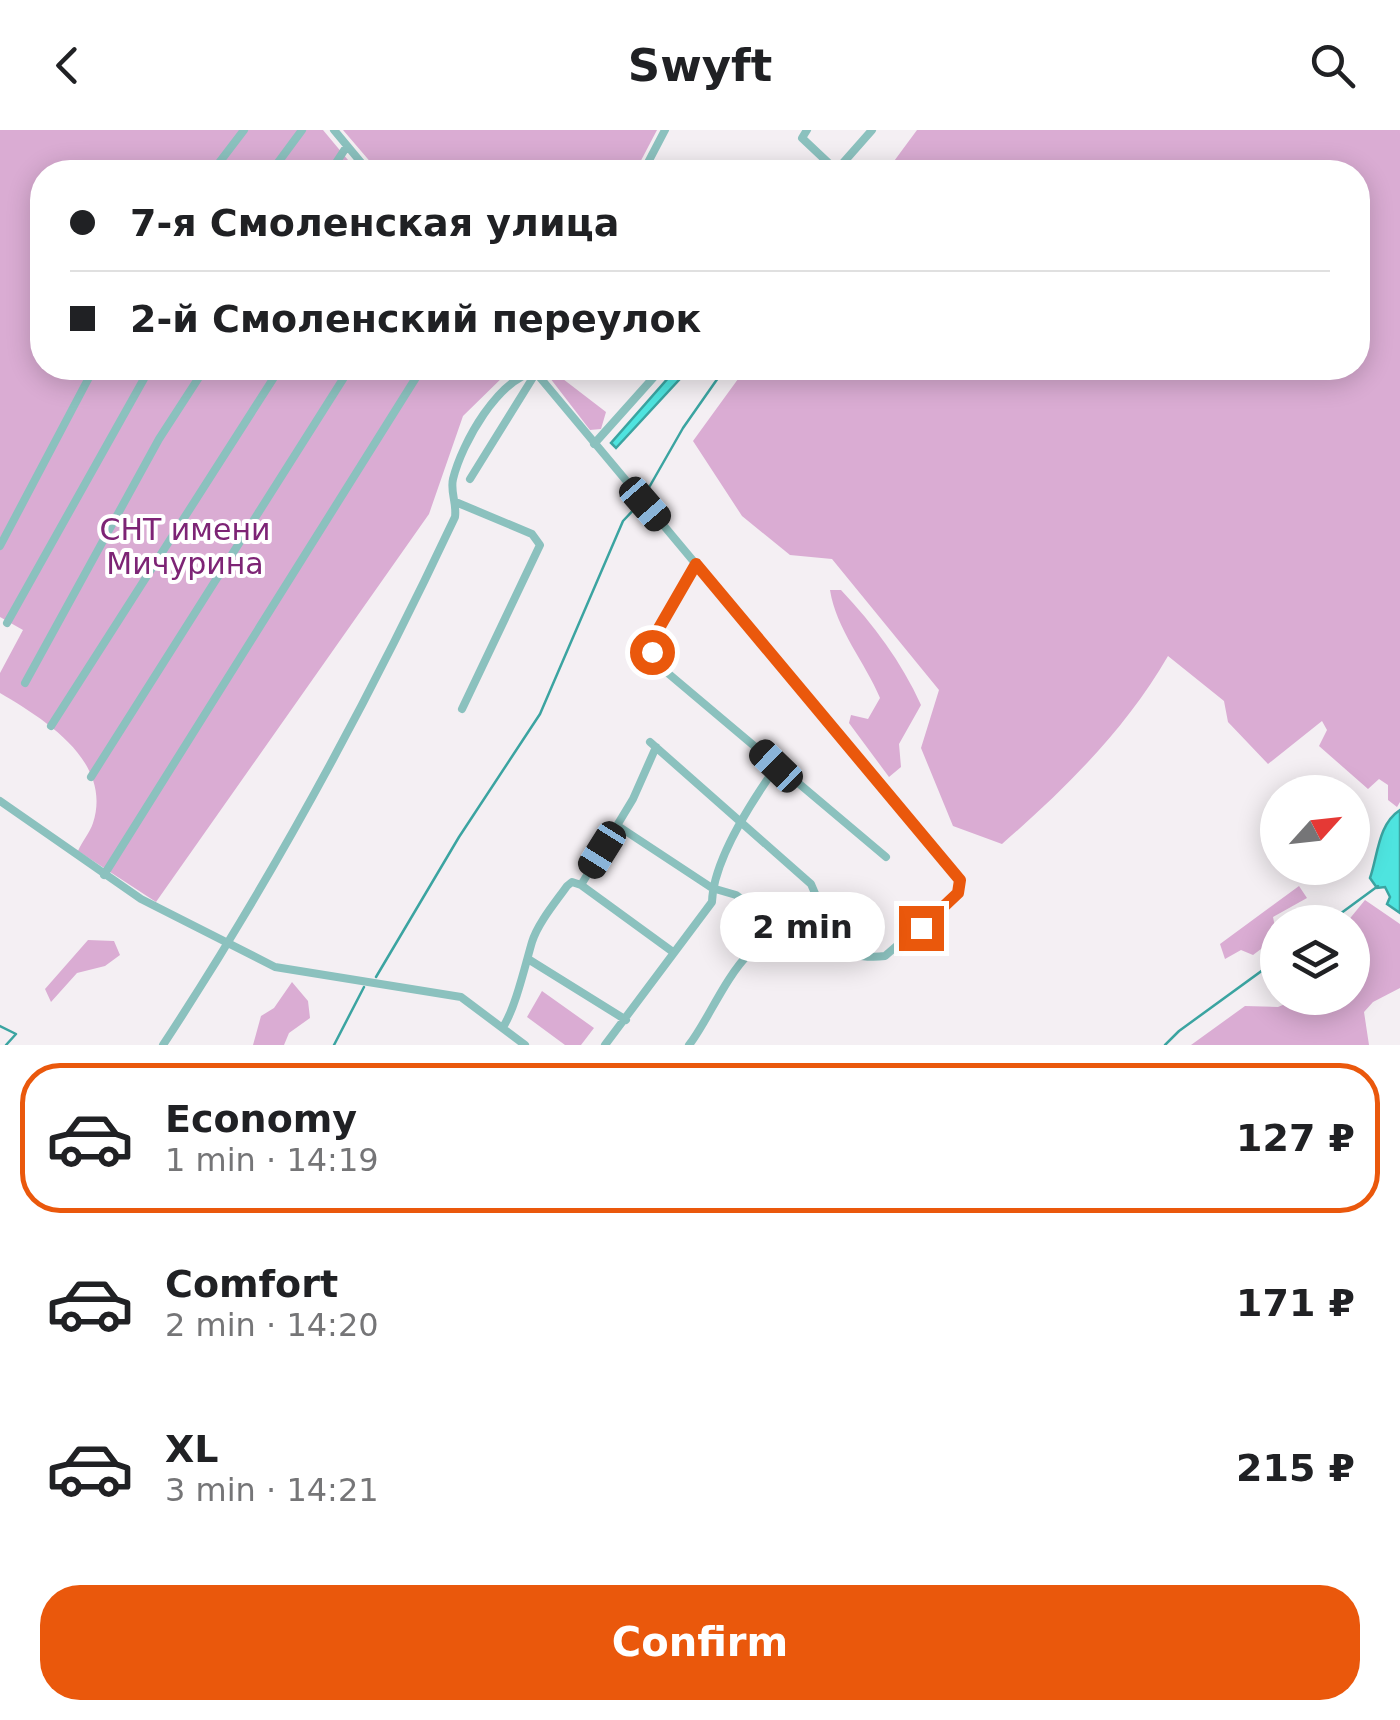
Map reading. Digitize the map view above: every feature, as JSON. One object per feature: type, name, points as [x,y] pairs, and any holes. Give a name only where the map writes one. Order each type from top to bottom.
[{"type":"street","points":[[221,160],[244,130]]},
{"type":"street","points":[[280,160],[302,130]]},
{"type":"street","points":[[334,130],[358,160]]},
{"type":"street","points":[[649,160],[664,130]]},
{"type":"street","points":[[807,130],[802,138],[824,160]]},
{"type":"street","points":[[846,160],[872,130]]},
{"type":"street","points":[[338,160],[347,146]]},
{"type":"street","points":[[0,546],[88,380]]},
{"type":"street","points":[[7,623],[143,380]]},
{"type":"street","points":[[26,683],[159,439],[196,380]]},
{"type":"street","points":[[51,726],[272,380]]},
{"type":"street","points":[[91,777],[342,380]]},
{"type":"street","points":[[104,874],[414,380]]},
{"type":"street","points":[[163,1045],[228,946],[343,747],[448,534],[458,503],[452,481],[482,416],[516,380]]},
{"type":"street","points":[[470,479],[529,380]]},
{"type":"street","points":[[545,380],[960,880],[958,893],[885,956],[869,958],[788,934],[736,895],[712,888],[618,826]]},
{"type":"street","points":[[594,444],[651,380]]},
{"type":"street","points":[[458,503],[532,534],[540,545],[462,709]]},
{"type":"street","points":[[696,564],[651,642],[657,664],[886,856]]},
{"type":"street","points":[[581,885],[618,826],[653,744],[811,884],[834,938],[831,948]]},
{"type":"street","points":[[606,1045],[712,902],[712,888],[738,822],[776,766]]},
{"type":"street","points":[[0,800],[141,899],[275,968],[461,998],[525,1045]]},
{"type":"street","points":[[502,1027],[513,1012],[516,986],[533,938],[572,882],[674,952]]},
{"type":"street","points":[[689,1045],[751,950],[788,934]]},
{"type":"street","points":[[528,959],[626,1020]]},
{"type":"green space","name":"СНТ имени Мичурина","points":[[0,130],[323,130],[348,160],[30,160],[30,380],[500,380],[463,416],[429,514],[156,902],[78,851],[93,823],[97,801],[93,780],[84,761],[54,729],[0,693],[0,673],[23,630],[0,617]]},
{"type":"green space","points":[[343,130],[657,130],[641,160],[369,160]]},
{"type":"green space","points":[[917,130],[1400,130],[1397,807],[1388,800],[1388,785],[1379,779],[1370,787],[1370,775],[1352,775],[1319,746],[1327,730],[1322,721],[1268,764],[1228,722],[1224,701],[1168,656],[1093,757],[1002,844],[953,826],[921,748],[939,690],[832,559],[790,555],[742,516],[693,441],[737,380],[1370,380],[1370,160],[895,160]]},
{"type":"green space","points":[[552,380],[564,380],[606,412],[601,429],[590,430]]},
{"type":"green space","points":[[830,590],[841,590],[876,630],[921,705],[899,744],[901,767],[889,777],[849,723],[851,715],[868,719],[880,698],[845,632]]},
{"type":"green space","points":[[1299,886],[1307,898],[1294,905],[1273,905]]},
{"type":"green space","points":[[1365,900],[1400,924],[1400,988],[1370,1005],[1370,905],[1361,905]]},
{"type":"green space","points":[[1260,915],[1260,950],[1253,955],[1241,950],[1225,959],[1220,944]]},
{"type":"green space","points":[[88,940],[114,941],[120,955],[105,966],[77,973],[51,1002],[45,989]]},
{"type":"green space","points":[[292,982],[308,1001],[310,1018],[289,1033],[284,1045],[253,1045],[261,1016],[274,1008]]},
{"type":"green space","points":[[542,991],[594,1028],[581,1045],[565,1045],[527,1017]]},
{"type":"green space","points":[[1245,1006],[1260,1006],[1260,1015],[1364,1015],[1369,1045],[1191,1045]]},
{"type":"water","points":[[666,380],[679,380],[616,448],[611,443]]},
{"type":"water","points":[[1400,810],[1400,913],[1387,904],[1390,897],[1385,887],[1377,888],[1370,878],[1383,832]]},
{"type":"waterway","points":[[647,491],[717,380]]},
{"type":"waterway","points":[[376,977],[459,837],[540,714],[623,521],[640,503]]},
{"type":"waterway","points":[[1352,905],[1378,886]]},
{"type":"waterway","points":[[1165,1045],[1260,972]]},
{"type":"waterway","points":[[334,1045],[364,987]]},
{"type":"waterway","points":[[0,1026],[16,1034],[6,1045]]},
{"type":"route","points":[[652,652],[651,642],[696,564],[960,880],[962,887],[958,893],[921,928]]}]
